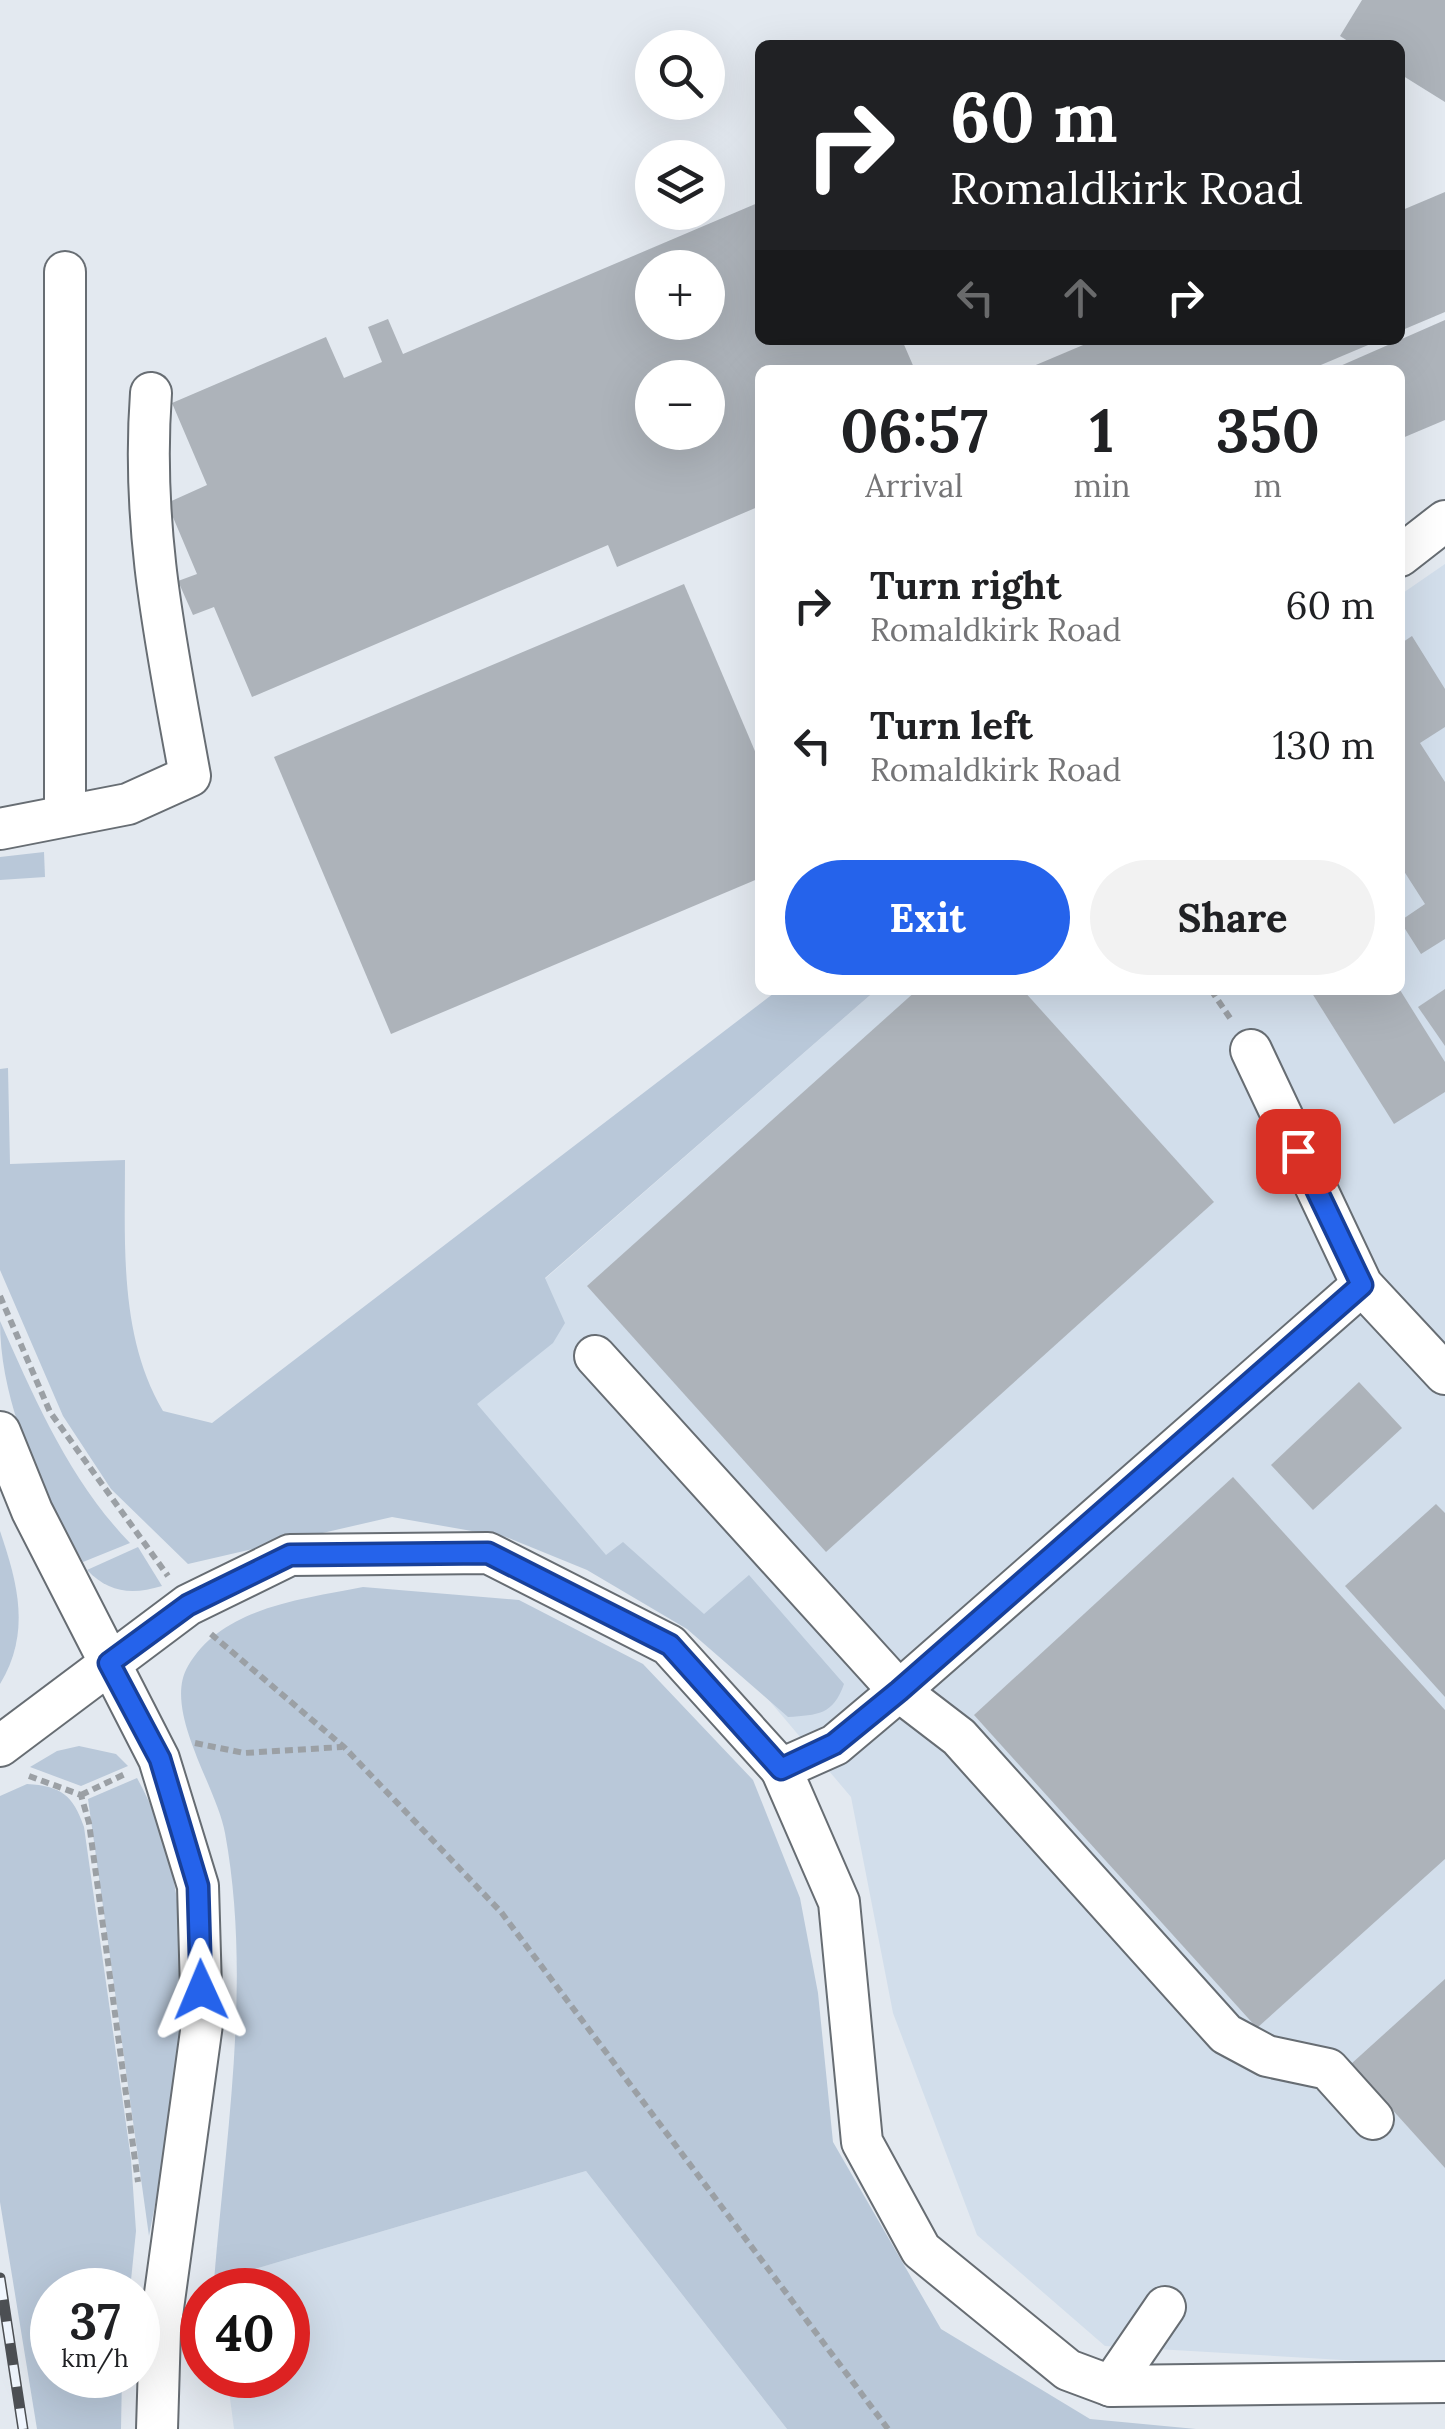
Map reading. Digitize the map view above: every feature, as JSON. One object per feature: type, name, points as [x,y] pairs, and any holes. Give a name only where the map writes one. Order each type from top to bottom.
[{"type":"street","points":[[65,814],[66,272]]},
{"type":"street","points":[[0,829],[128,804],[190,776],[152,566],[145,471],[150,393]]},
{"type":"street","points":[[1405,552],[1445,522]]},
{"type":"street","points":[[1251,1050],[1362,1285],[1445,1374]]},
{"type":"street","points":[[781,1769],[834,1744],[899,1691],[1362,1285]]},
{"type":"street","points":[[595,1356],[899,1691],[960,1737],[1226,2034],[1267,2056],[1328,2069],[1373,2119]]},
{"type":"street","points":[[0,1432],[32,1511],[160,1759],[198,1886],[202,2024],[160,2330],[158,2429]]},
{"type":"street","points":[[12,1761],[109,1663],[188,1605],[290,1555],[488,1553],[670,1645],[781,1769],[839,1902],[862,2142],[921,2250],[1068,2370],[1111,2386],[1445,2382]]},
{"type":"street","points":[[1111,2386],[1165,2307]]},
{"type":"path","points":[[0,1296],[50,1412],[188,1605],[214,1637],[344,1747],[501,1912],[888,2429]]},
{"type":"path","points":[[12,1761],[81,1795],[192,1743],[244,1754],[344,1747]]},
{"type":"path","points":[[81,1795],[140,2192]]},
{"type":"shaded area","points":[[1445,564],[1445,2366],[1105,2346],[977,2235],[893,2013],[851,1797],[707,1627],[464,1471],[397,1408],[870,995],[1405,995],[1405,592]]},
{"type":"shaded area","points":[[44,852],[45,877],[0,880],[0,857]]},
{"type":"shaded area","points":[[771,995],[870,995],[545,1278],[565,1323],[553,1343],[477,1404],[606,1555],[623,1542],[704,1614],[749,1575],[844,1684],[829,1708],[816,1714],[788,1717],[687,1629],[587,1570],[506,1537],[392,1517],[188,1564],[111,1489],[63,1416],[0,1270],[0,1069],[8,1068],[10,1164],[125,1160],[128,1289],[138,1352],[163,1411],[212,1423]]},
{"type":"shaded area","points":[[0,1321],[71,1466],[130,1543],[83,1562],[39,1476],[15,1415],[2,1353]]},
{"type":"shaded area","points":[[0,1531],[16,1589],[18,1627],[10,1665],[0,1684]]},
{"type":"shaded area","points":[[138,1547],[162,1586],[141,1591],[112,1588],[87,1570]]},
{"type":"shaded area","points":[[363,1587],[519,1600],[643,1664],[753,1780],[800,1898],[818,1993],[833,2142],[941,2329],[1090,2419],[1196,2429],[787,2429],[586,2171],[258,2268],[215,2268],[237,2000],[233,1888],[220,1814],[186,1726],[182,1684],[188,1666],[221,1630],[242,1618],[290,1602]]},
{"type":"shaded area","points":[[79,1746],[116,1754],[128,1766],[81,1786],[30,1767],[57,1751]]},
{"type":"shaded area","points":[[137,1778],[160,1831],[175,1887],[182,1944],[178,2063],[149,2236],[88,1799]]},
{"type":"shaded area","points":[[27,1784],[49,1787],[70,1800],[84,1827],[131,2159],[136,2231],[132,2268],[30,2268],[30,2386],[0,2202],[0,1796]]},
{"type":"shaded area","points":[[586,2171],[787,2429],[234,2429],[230,2398],[310,2398],[310,2268],[258,2268]]},
{"type":"shaded area","points":[[32,2398],[122,2398],[121,2429],[37,2429]]},
{"type":"building","points":[[1362,0],[1445,0],[1445,102],[1405,77],[1405,40],[1346,40],[1340,36]]},
{"type":"building","points":[[1445,192],[1445,312],[1405,329],[1405,209]]},
{"type":"building","points":[[755,204],[755,345],[904,345],[913,365],[755,365],[755,508],[617,567],[608,545],[252,697],[214,607],[193,615],[178,581],[197,574],[167,503],[207,485],[172,403],[326,337],[344,378],[382,362],[368,327],[388,319],[403,354],[635,255],[635,340],[725,340],[725,250],[647,250],[694,230],[725,230],[725,217]]},
{"type":"building","points":[[1445,320],[1445,420],[1405,437],[1405,365],[1342,365],[1388,345],[1405,345],[1405,338]]},
{"type":"building","points":[[1083,345],[1368,345],[1321,365],[1036,365]]},
{"type":"building","points":[[684,584],[755,751],[755,880],[391,1034],[274,757]]},
{"type":"building","points":[[1412,636],[1445,689],[1445,727],[1420,743],[1445,782],[1445,939],[1421,954],[1405,929],[1405,918],[1425,904],[1405,873],[1405,641]]},
{"type":"building","points":[[1445,989],[1445,1046],[1418,1007]]},
{"type":"building","points":[[911,995],[1028,995],[1214,1202],[826,1552],[587,1286]]},
{"type":"building","points":[[1313,995],[1403,995],[1445,1062],[1445,1092],[1394,1124]]},
{"type":"building","points":[[1359,1382],[1402,1428],[1313,1510],[1271,1465]]},
{"type":"building","points":[[1233,1477],[1445,1710],[1445,1859],[1257,2028],[974,1715]]},
{"type":"building","points":[[1436,1504],[1445,1513],[1445,1697],[1345,1586]]},
{"type":"building","points":[[1445,1979],[1445,2168],[1351,2064]]},
{"type":"railway","points":[[0,2278],[23,2429]]},
{"type":"route","points":[[201,1990],[198,1886],[160,1759],[109,1663],[188,1605],[290,1555],[488,1553],[670,1645],[781,1769],[834,1744],[899,1691],[1362,1285],[1298,1151]]}]
